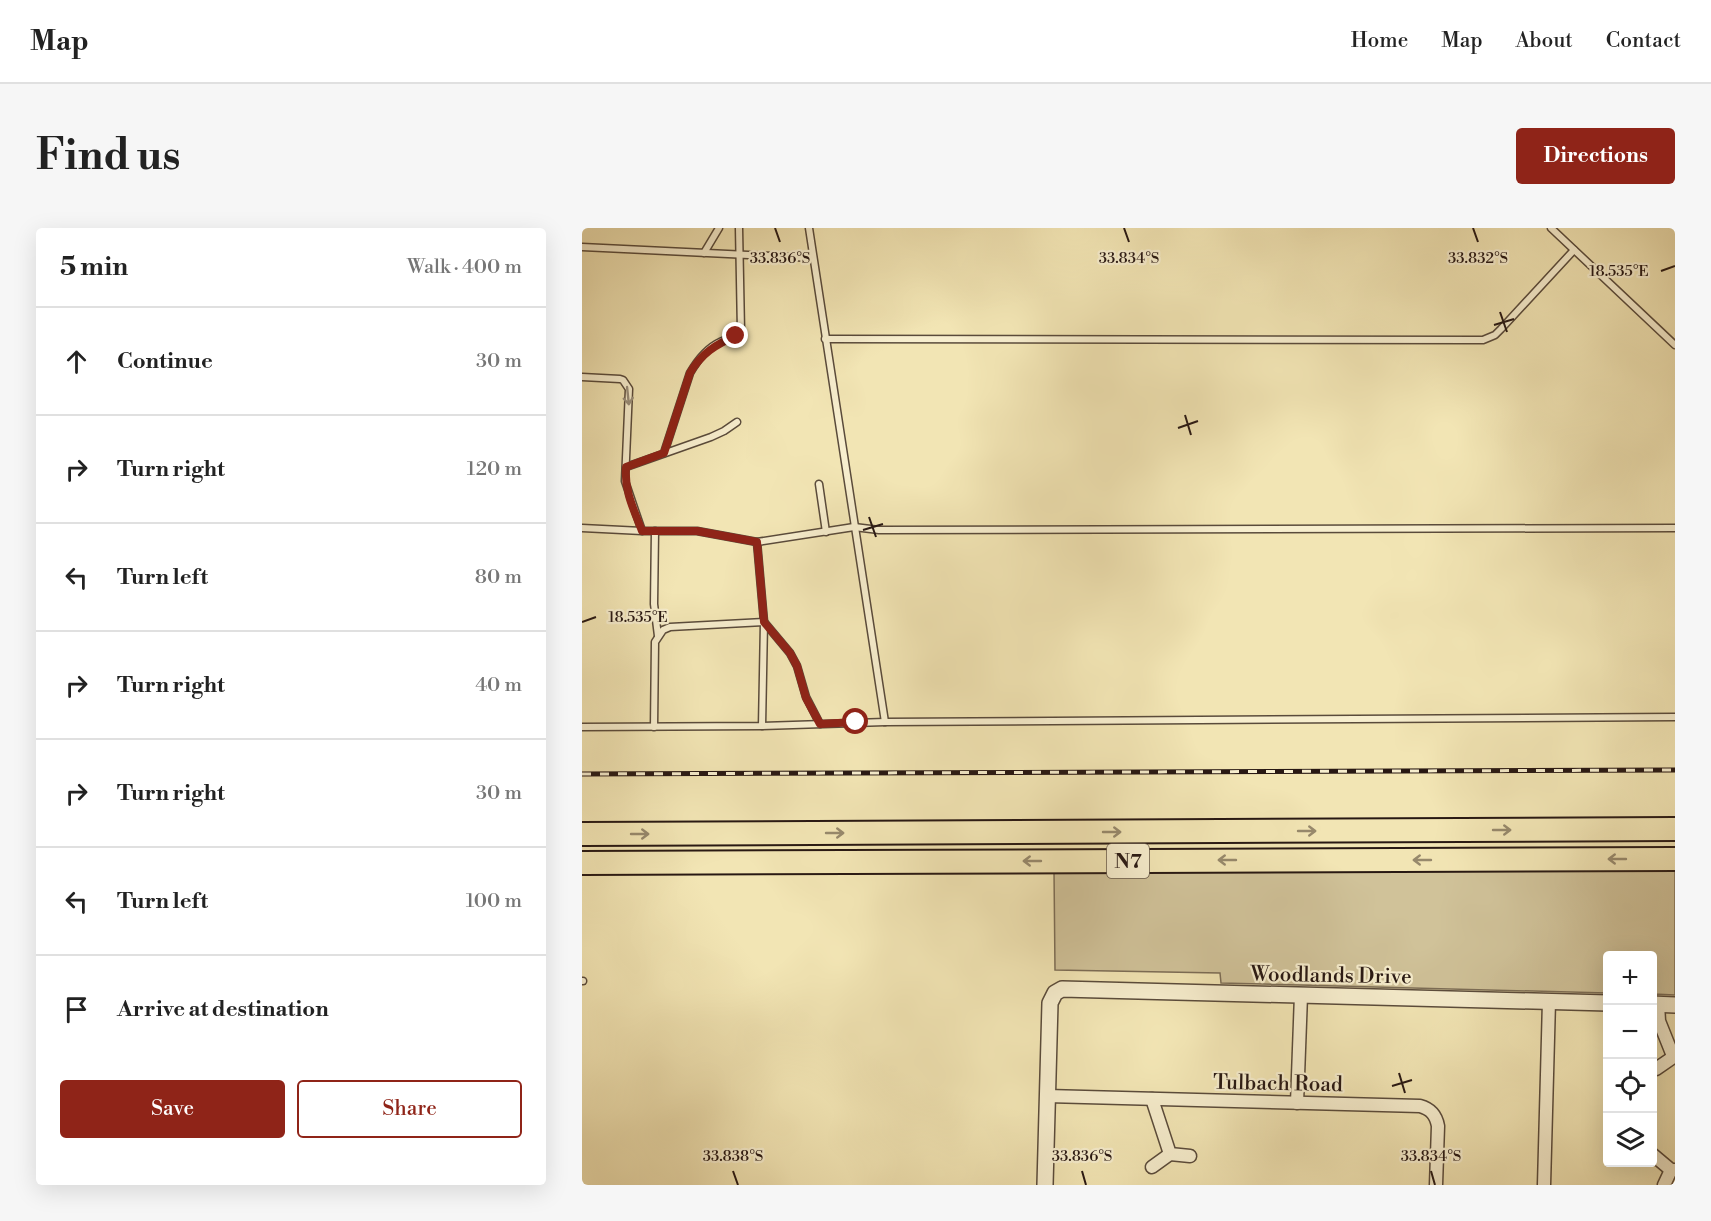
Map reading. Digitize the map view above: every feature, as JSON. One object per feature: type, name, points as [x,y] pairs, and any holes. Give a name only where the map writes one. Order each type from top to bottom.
[{"type":"highway","name":"N7","points":[[582,834],[1675,829]]},
{"type":"highway","name":"N7","points":[[582,863],[1675,859]]},
{"type":"street","name":"Woodlands Drive","points":[[1047,1096],[1050,1003],[1055,993],[1062,989],[1603,1003]]},
{"type":"street","points":[[1297,1103],[1301,995]]},
{"type":"street","points":[[1544,1185],[1549,1001]]},
{"type":"street","points":[[1657,1004],[1675,1005]]},
{"type":"street","points":[[1655,1005],[1659,1021],[1674,1056],[1657,1068]]},
{"type":"street","points":[[1045,1185],[1047,1096]]},
{"type":"street","name":"Tulbach Road","points":[[1047,1096],[1420,1106],[1430,1110],[1438,1126],[1436,1185]]},
{"type":"street","points":[[1152,1099],[1170,1154]]},
{"type":"street","points":[[1152,1167],[1170,1154],[1190,1156]]},
{"type":"street","points":[[1657,1157],[1673,1170],[1664,1185]]},
{"type":"lane","points":[[704,253],[719,228]]},
{"type":"lane","points":[[664,453],[690,373],[696,363],[713,346],[736,336],[741,331],[739,228]]},
{"type":"lane","points":[[808,228],[885,722]]},
{"type":"lane","points":[[1551,228],[1675,345]]},
{"type":"lane","points":[[582,247],[813,258]]},
{"type":"lane","points":[[825,339],[1483,340],[1502,329],[1574,250]]},
{"type":"lane","points":[[582,377],[620,379],[627,384],[630,398],[625,486],[642,531]]},
{"type":"lane","points":[[626,467],[711,437],[736,422]]},
{"type":"lane","points":[[819,484],[826,532]]},
{"type":"lane","points":[[582,528],[697,531],[757,542],[854,527],[879,530],[1675,528]]},
{"type":"lane","points":[[654,727],[658,636],[654,604],[655,531]]},
{"type":"lane","points":[[757,542],[764,622],[762,726]]},
{"type":"lane","points":[[764,622],[793,659],[806,698],[820,724]]},
{"type":"lane","points":[[658,636],[670,627],[764,622]]},
{"type":"lane","points":[[582,727],[762,726],[885,722],[1675,717]]},
{"type":"shaded area","points":[[1675,869],[1675,995],[1657,994],[1657,951],[1603,951],[1603,993],[1221,983],[1220,973],[1055,970],[1054,870]]},
{"type":"railway","points":[[582,774],[1675,770]]},
{"type":"route","points":[[736,336],[713,346],[696,363],[690,373],[664,453],[626,467],[625,486],[642,531],[697,531],[757,542],[764,622],[790,653],[797,666],[801,684],[812,711],[820,724],[856,722]]}]
